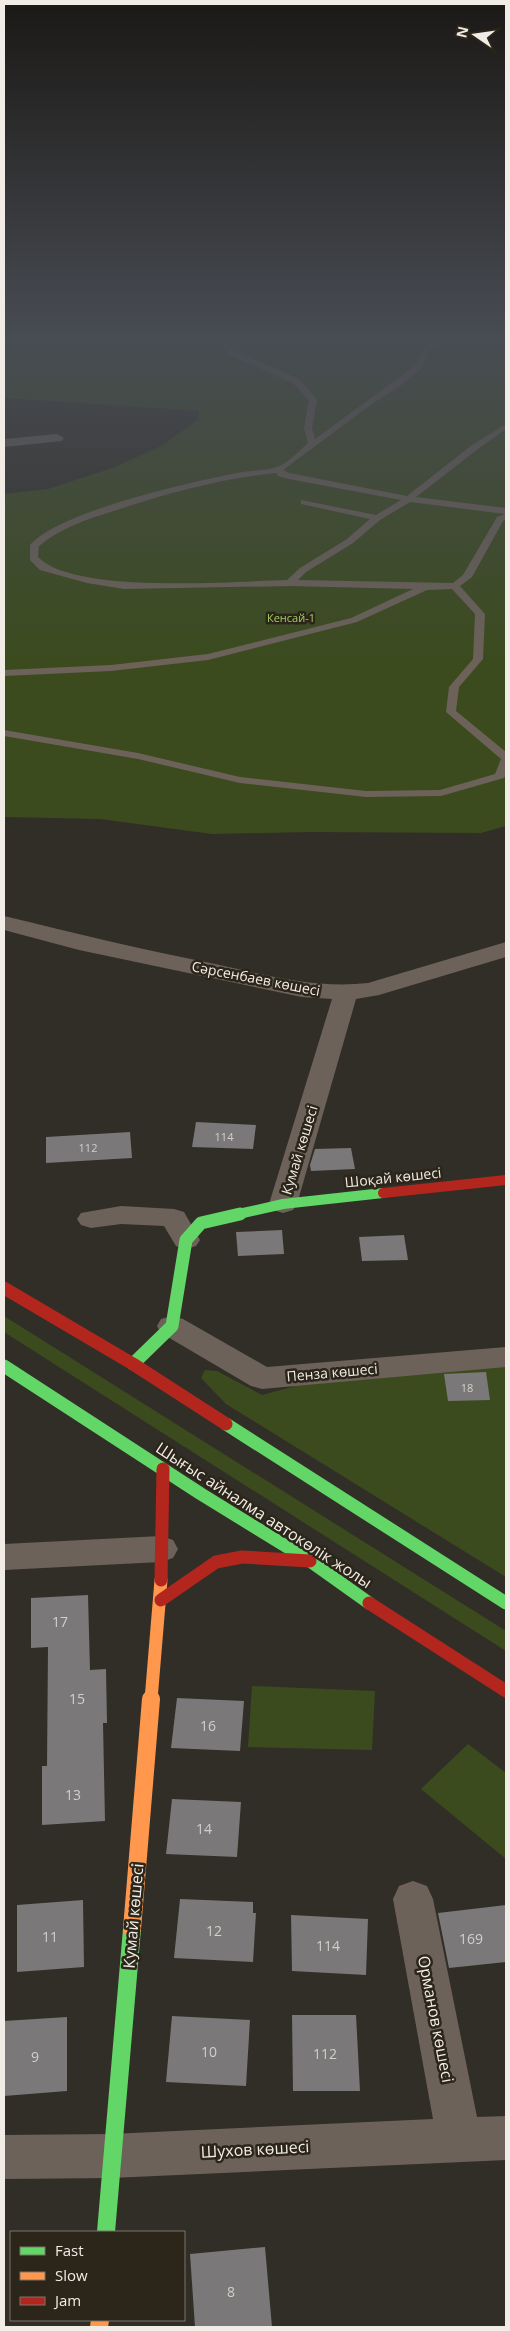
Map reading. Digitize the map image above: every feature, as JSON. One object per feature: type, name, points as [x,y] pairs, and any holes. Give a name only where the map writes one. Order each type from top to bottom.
[{"type":"street","name":"Сәрсенбаев көшесі","points":[[4,923],[79,943],[302,990],[346,993],[370,990],[482,958],[506,949]]},
{"type":"street","name":"Кумай көшесі","points":[[186,1240],[200,1223],[283,1204],[346,993]]},
{"type":"street","name":"Шоқай көшесі","points":[[283,1204],[506,1180]]},
{"type":"street","points":[[91,1219],[121,1214],[174,1218],[186,1240],[172,1326],[133,1364]]},
{"type":"street","points":[[4,1288],[133,1364],[506,1603]]},
{"type":"street","name":"Пенза көшесі","points":[[172,1326],[262,1378],[506,1357]]},
{"type":"street","name":"Шығыс айналма автокөлік жолы","points":[[4,1366],[310,1561],[366,1601],[506,1691]]},
{"type":"street","name":"Кумай көшесі","points":[[106,2231],[161,1600],[163,1469]]},
{"type":"street","points":[[4,1557],[161,1549]]},
{"type":"street","points":[[161,1600],[216,1562],[242,1557],[310,1561]]},
{"type":"street","name":"Орманов көшесі","points":[[413,1899],[459,2139]]},
{"type":"street","name":"Шухов көшесі","points":[[4,2157],[112,2156],[506,2138]]},
{"type":"lane","points":[[310,445],[278,470],[248,473],[182,486],[89,516],[48,534],[35,546],[33,558],[43,568],[87,580],[124,586],[290,583],[427,587],[455,586],[467,577],[500,519],[506,516]]},
{"type":"lane","points":[[290,583],[303,570],[350,541],[377,518],[409,499],[477,445]]},
{"type":"lane","points":[[278,470],[281,474],[289,476],[409,499],[506,511]]},
{"type":"lane","points":[[304,502],[377,518]]},
{"type":"lane","points":[[4,732],[138,756],[240,780],[366,794],[440,793],[500,776],[506,758],[451,712],[454,688],[478,659],[480,614],[455,586]]},
{"type":"lane","points":[[4,673],[111,668],[208,657],[354,620],[427,587]]},
{"type":"green space","name":"Кенсай-1","points":[[163,445],[506,445],[506,826],[481,833],[309,832],[212,834],[100,819],[4,817],[4,494],[48,489],[115,467]]},
{"type":"green space","points":[[4,1316],[506,1631],[506,1651],[4,1332]]},
{"type":"green space","points":[[506,1366],[506,1577],[226,1404],[201,1378],[205,1370],[217,1371],[262,1395],[299,1385]]},
{"type":"green space","points":[[252,1686],[375,1691],[372,1750],[248,1747]]},
{"type":"green space","points":[[468,1744],[506,1773],[506,1859],[421,1789]]},
{"type":"building","points":[[196,1122],[256,1125],[253,1149],[192,1147]]},
{"type":"building","points":[[130,1132],[132,1158],[46,1163],[46,1137]]},
{"type":"building","points":[[351,1148],[355,1169],[311,1171],[310,1165],[315,1149]]},
{"type":"building","points":[[282,1230],[284,1254],[238,1256],[236,1232]]},
{"type":"building","points":[[404,1235],[408,1260],[362,1261],[359,1237]]},
{"type":"building","points":[[486,1372],[490,1400],[448,1401],[444,1374]]},
{"type":"building","points":[[88,1595],[90,1670],[106,1669],[107,1723],[103,1723],[105,1821],[42,1825],[42,1766],[47,1766],[48,1647],[31,1648],[31,1598]]},
{"type":"building","points":[[177,1698],[244,1701],[240,1751],[171,1748]]},
{"type":"building","points":[[172,1799],[241,1802],[237,1857],[166,1854]]},
{"type":"building","points":[[180,1899],[253,1902],[253,1913],[256,1913],[253,1962],[174,1958]]},
{"type":"building","points":[[83,1900],[84,1967],[17,1972],[17,1905]]},
{"type":"building","points":[[506,1905],[506,1962],[449,1968],[438,1913]]},
{"type":"building","points":[[291,1915],[368,1919],[366,1975],[292,1971]]},
{"type":"building","points":[[292,2015],[356,2015],[360,2091],[293,2091]]},
{"type":"building","points":[[172,2016],[250,2020],[246,2086],[166,2082]]},
{"type":"building","points":[[67,2017],[67,2091],[4,2096],[4,2021]]},
{"type":"building","points":[[265,2247],[272,2327],[195,2327],[190,2254]]},
{"type":"traffic: fast","points":[[133,1364],[172,1326],[186,1240],[201,1223],[283,1204],[383,1193]]},
{"type":"traffic: fast","points":[[4,1366],[201,1494],[310,1561],[369,1603]]},
{"type":"traffic: fast","points":[[226,1424],[506,1603]]},
{"type":"traffic: fast","points":[[106,2231],[132,1929]]},
{"type":"traffic: slow","points":[[132,1929],[161,1580]]},
{"type":"traffic: slow","points":[[99,2327],[100,2321]]},
{"type":"traffic: jam","points":[[383,1193],[506,1180]]},
{"type":"traffic: jam","points":[[4,1288],[133,1364],[226,1424]]},
{"type":"traffic: jam","points":[[161,1580],[163,1469]]},
{"type":"traffic: jam","points":[[161,1600],[216,1562],[242,1557],[310,1561]]},
{"type":"traffic: jam","points":[[369,1603],[506,1691]]}]
